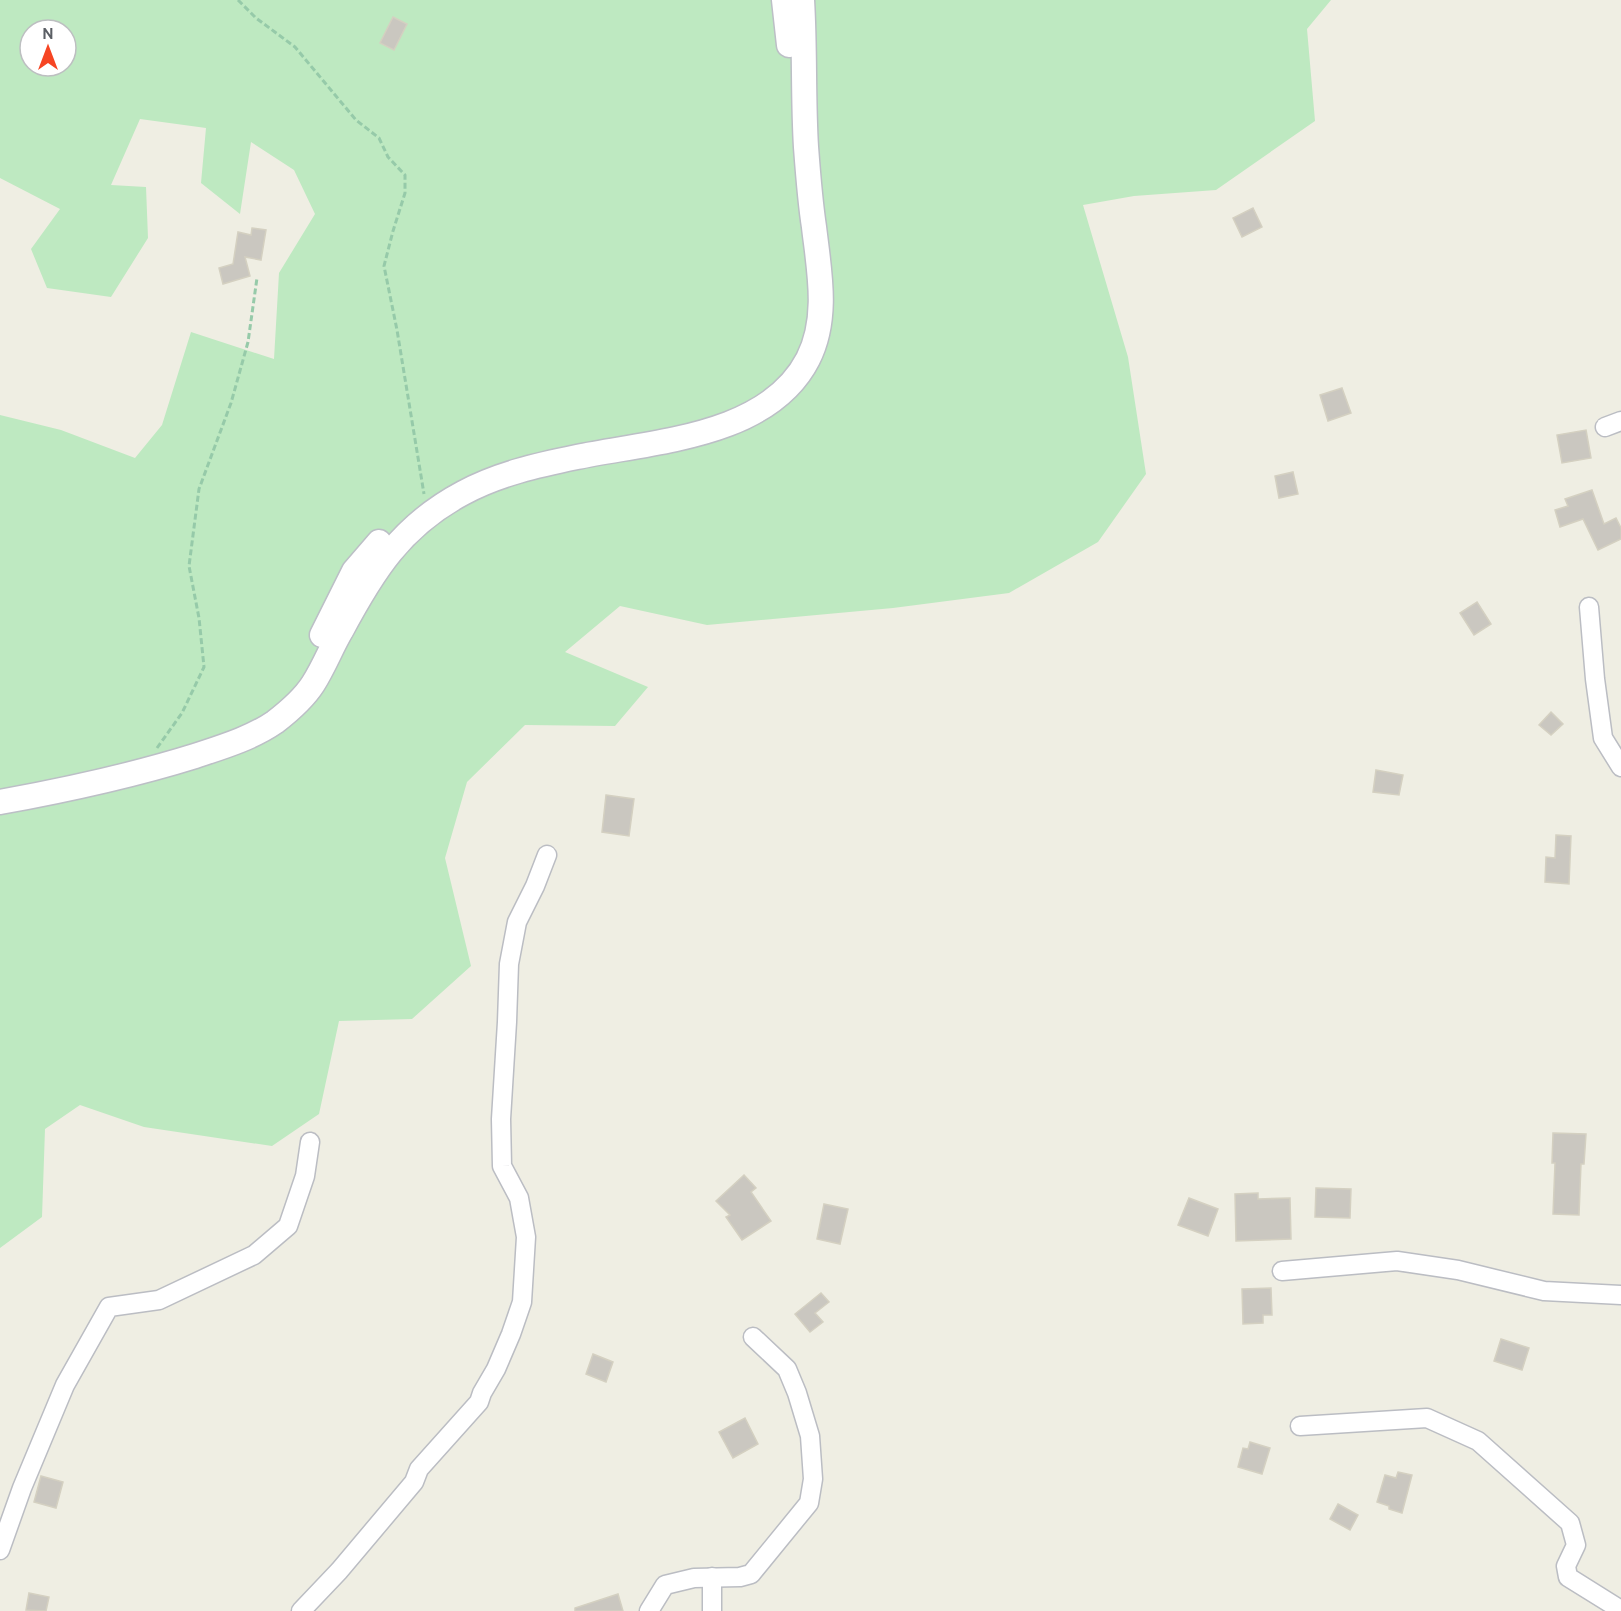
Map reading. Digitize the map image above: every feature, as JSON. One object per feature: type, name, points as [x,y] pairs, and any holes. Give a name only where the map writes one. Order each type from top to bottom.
[{"type":"main road","points":[[0,787],[152,754],[251,722],[274,708],[312,654],[354,571],[408,513],[425,499],[459,478],[548,448],[674,424],[720,411],[765,390],[775,381],[789,366],[798,350],[804,332],[806,294],[798,221],[790,61],[784,0]]},
{"type":"main road","points":[[0,802],[103,782],[169,764],[222,747],[274,722],[312,686],[368,584],[389,552],[425,517],[462,493],[489,480],[516,471],[714,429],[742,419],[767,405],[783,392],[797,378],[810,357],[821,310],[806,145],[802,0]]},
{"type":"street","points":[[1589,607],[1603,738],[1621,767]]},
{"type":"street","points":[[301,1611],[339,1571],[414,1482],[419,1469],[479,1402],[496,1369],[522,1302],[526,1237],[519,1198],[502,1166],[501,1119],[509,964],[517,922],[547,855]]},
{"type":"street","points":[[0,1550],[22,1488],[65,1385],[109,1307],[159,1300],[254,1256],[288,1226],[305,1176],[310,1142]]},
{"type":"street","points":[[1282,1271],[1397,1261],[1458,1270],[1544,1291],[1621,1295]]},
{"type":"street","points":[[650,1611],[665,1586],[694,1578],[741,1577],[751,1574],[809,1503],[813,1479],[810,1436],[797,1393],[787,1369],[753,1338]]},
{"type":"street","points":[[1300,1426],[1427,1418],[1478,1441],[1570,1522],[1576,1545],[1566,1566],[1568,1577],[1621,1610]]},
{"type":"street","points":[[712,1577],[712,1611]]},
{"type":"path","points":[[238,0],[256,18],[295,47],[356,120],[379,138],[388,157],[405,175],[405,194],[384,266],[425,499]]},
{"type":"path","points":[[152,754],[182,713],[204,667],[199,618],[189,566],[197,500],[231,403],[248,342],[257,278]]},
{"type":"green space","points":[[0,0],[1331,0],[1307,29],[1315,121],[1216,190],[1134,196],[1083,205],[1128,357],[1146,474],[1098,542],[1009,593],[893,608],[707,625],[620,606],[565,652],[648,687],[615,726],[525,725],[467,782],[445,858],[471,966],[412,1019],[339,1021],[319,1114],[272,1146],[144,1127],[80,1105],[45,1129],[42,1217],[0,1248],[0,415],[61,430],[135,458],[162,425],[191,332],[274,359],[279,273],[315,214],[294,170],[251,142],[240,214],[201,183],[206,128],[140,119],[111,185],[146,187],[148,238],[111,297],[47,288],[31,249],[60,209],[0,178]]},
{"type":"building","points":[[393,17],[407,24],[394,50],[380,43]]},
{"type":"building","points":[[1253,208],[1262,227],[1242,237],[1233,218]]},
{"type":"building","points":[[252,228],[266,230],[261,260],[245,257],[250,276],[223,284],[219,268],[233,264],[238,232],[251,235]]},
{"type":"building","points":[[1342,388],[1351,413],[1328,421],[1320,395]]},
{"type":"building","points":[[1586,430],[1591,458],[1562,463],[1557,435]]},
{"type":"building","points":[[1293,472],[1298,494],[1279,498],[1275,476]]},
{"type":"building","points":[[1592,490],[1604,524],[1616,518],[1621,528],[1621,539],[1598,550],[1583,519],[1560,527],[1555,510],[1568,506],[1565,499]]},
{"type":"building","points":[[1477,602],[1491,624],[1474,635],[1460,613]]},
{"type":"building","points":[[1551,712],[1563,724],[1551,735],[1539,725]]},
{"type":"building","points":[[1376,770],[1403,775],[1399,795],[1373,792]]},
{"type":"building","points":[[606,795],[634,799],[629,836],[602,832]]},
{"type":"building","points":[[1556,835],[1571,836],[1569,884],[1545,882],[1546,857],[1555,858]]},
{"type":"building","points":[[1553,1133],[1586,1134],[1584,1164],[1581,1164],[1579,1215],[1553,1214],[1555,1163],[1552,1163]]},
{"type":"building","points":[[744,1175],[756,1188],[751,1192],[771,1221],[742,1240],[726,1217],[730,1215],[716,1201]]},
{"type":"building","points":[[1316,1188],[1351,1189],[1350,1218],[1315,1217]]},
{"type":"building","points":[[1258,1193],[1258,1199],[1290,1198],[1291,1239],[1236,1241],[1235,1194]]},
{"type":"building","points":[[1189,1198],[1218,1209],[1208,1236],[1178,1225]]},
{"type":"building","points":[[824,1204],[848,1209],[840,1244],[817,1239]]},
{"type":"building","points":[[1271,1288],[1272,1315],[1263,1315],[1263,1323],[1243,1324],[1242,1289]]},
{"type":"building","points":[[821,1293],[829,1302],[815,1313],[823,1322],[810,1332],[795,1314]]},
{"type":"building","points":[[1501,1339],[1529,1348],[1522,1370],[1494,1361]]},
{"type":"building","points":[[593,1354],[613,1362],[606,1382],[586,1374]]},
{"type":"building","points":[[745,1418],[758,1444],[733,1458],[719,1432]]},
{"type":"building","points":[[1250,1442],[1270,1448],[1262,1474],[1238,1467],[1243,1448],[1248,1449]]},
{"type":"building","points":[[1398,1472],[1412,1475],[1402,1513],[1377,1502],[1385,1475],[1396,1478]]},
{"type":"building","points":[[41,1476],[63,1482],[56,1508],[34,1502]]},
{"type":"building","points":[[1338,1504],[1358,1515],[1350,1530],[1330,1519]]},
{"type":"building","points":[[29,1593],[49,1597],[46,1611],[26,1610]]},
{"type":"building","points":[[618,1594],[623,1611],[575,1611],[575,1608]]}]
